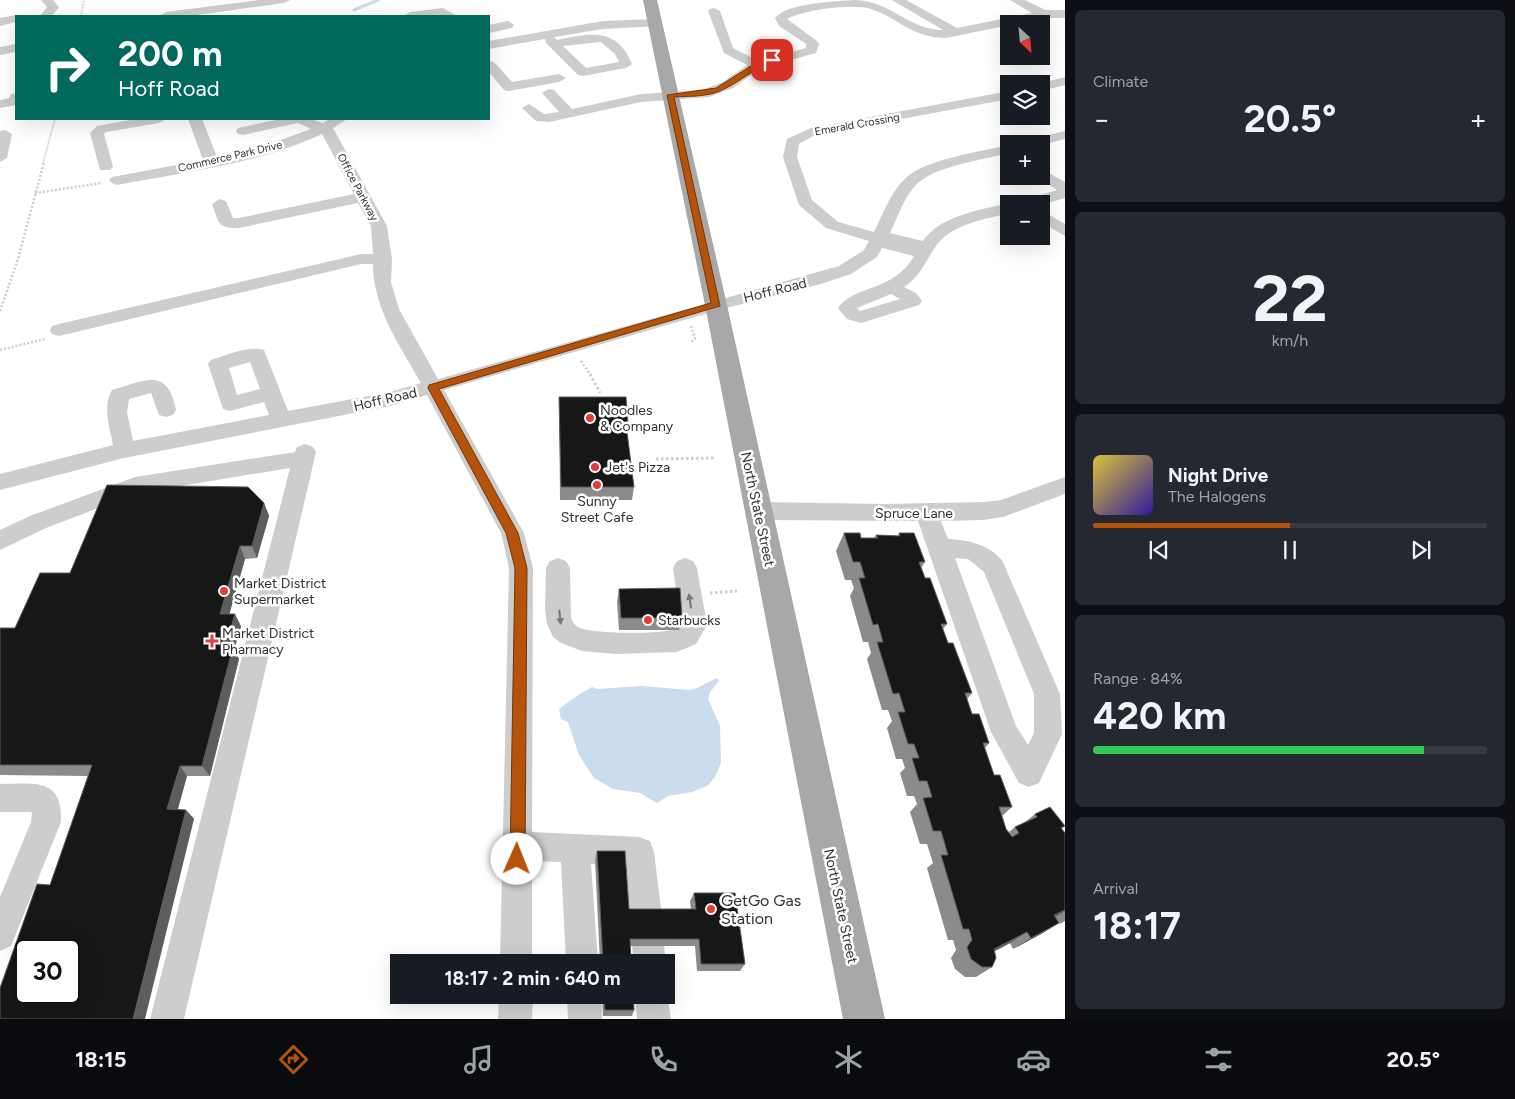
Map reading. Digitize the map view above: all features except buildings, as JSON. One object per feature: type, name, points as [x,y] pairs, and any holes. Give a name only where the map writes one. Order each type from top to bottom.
[{"type":"main road","name":"North State Street","points":[[650,0],[716,304],[864,1019]]},
{"type":"street","points":[[47,0],[52,8],[47,15]]},
{"type":"street","points":[[170,15],[210,5],[284,0]]},
{"type":"street","points":[[898,0],[956,32]]},
{"type":"street","points":[[1016,0],[1063,14]]},
{"type":"street","points":[[793,55],[784,48],[781,34],[782,18],[789,13],[852,1],[874,6],[924,32],[939,34],[956,32],[1047,8]]},
{"type":"street","points":[[417,15],[443,11],[449,15]]},
{"type":"street","points":[[714,11],[728,50],[738,58],[756,65]]},
{"type":"street","points":[[0,22],[15,19]]},
{"type":"street","points":[[549,39],[576,25],[655,23]]},
{"type":"street","points":[[490,28],[508,25]]},
{"type":"street","points":[[540,118],[537,121],[548,132],[630,110],[670,95],[704,94],[718,90],[756,65],[812,50],[813,44],[781,34]]},
{"type":"street","points":[[490,45],[549,39],[604,38],[620,52],[626,64],[583,72],[549,39]]},
{"type":"street","points":[[0,50],[15,48]]},
{"type":"street","points":[[492,61],[509,86],[559,78]]},
{"type":"street","points":[[1050,85],[1065,81]]},
{"type":"street","points":[[619,90],[630,110]]},
{"type":"street","points":[[549,93],[569,114]]},
{"type":"street","name":"Emerald Crossing","points":[[878,239],[832,225],[805,202],[790,157],[792,142],[811,132],[1000,97]]},
{"type":"street","points":[[0,104],[15,102]]},
{"type":"street","points":[[529,108],[540,118]]},
{"type":"street","points":[[540,118],[630,110]]},
{"type":"street","points":[[104,166],[97,133],[102,129],[153,120]]},
{"type":"street","points":[[195,120],[211,162]]},
{"type":"street","points":[[243,131],[294,120]]},
{"type":"street","points":[[301,120],[316,126],[332,123]]},
{"type":"street","name":"Commerce Park Drive","points":[[117,180],[211,162],[281,145],[332,123]]},
{"type":"street","name":"Office Parkway","points":[[332,123],[364,197],[379,226],[383,241],[384,291],[390,309],[512,533],[521,568],[516,954]]},
{"type":"street","points":[[0,135],[5,134],[0,158]]},
{"type":"street","points":[[1050,139],[1065,135]]},
{"type":"street","name":"Hoff Road","points":[[0,482],[54,466],[124,450],[281,422],[390,399],[716,304],[766,294],[845,270],[871,253],[902,194],[914,179],[941,166],[1000,151]]},
{"type":"street","points":[[1050,182],[1063,194]]},
{"type":"street","points":[[1050,198],[1063,194]]},
{"type":"street","points":[[220,204],[227,223],[239,223],[364,197]]},
{"type":"street","points":[[892,287],[915,267],[923,251],[940,233],[957,224],[1000,211]]},
{"type":"street","points":[[1050,221],[1065,232]]},
{"type":"street","points":[[878,239],[895,238],[916,244],[923,251]]},
{"type":"street","points":[[55,334],[361,259],[382,259]]},
{"type":"street","points":[[124,450],[117,412],[119,395],[155,385],[162,394],[166,410]]},
{"type":"street","points":[[271,393],[281,422]]},
{"type":"street","points":[[0,540],[38,522],[135,485],[304,455],[167,1019]]},
{"type":"street","name":"Spruce Lane","points":[[758,511],[927,513],[984,511],[1003,508],[1065,485]]},
{"type":"street","points":[[927,513],[939,548],[1004,732],[1029,773],[1048,734],[1047,694],[994,567],[984,556],[969,549],[939,548]]},
{"type":"street","points":[[558,568],[559,620],[562,630],[572,638],[587,642],[677,642],[688,636],[694,625],[685,568]]},
{"type":"street","points":[[0,798],[41,798],[47,807],[46,822],[0,935]]},
{"type":"street","points":[[517,846],[635,850],[639,852],[648,942]]},
{"type":"street","points":[[575,848],[582,954]]},
{"type":"street","points":[[515,1019],[516,1004]]},
{"type":"street","points":[[584,1004],[585,1019]]},
{"type":"street","points":[[653,1004],[654,1019]]},
{"type":"path","points":[[81,15],[84,0]]},
{"type":"path","points":[[0,312],[18,259],[55,120]]},
{"type":"path","points":[[36,193],[117,180]]},
{"type":"path","points":[[0,350],[55,334]]},
{"type":"path","points":[[580,361],[598,386],[600,393]]},
{"type":"path","points":[[656,459],[714,458]]},
{"type":"path","points":[[689,594],[737,592]]},
{"type":"water","points":[[717,678],[719,681],[710,692],[708,699],[720,726],[721,763],[715,777],[707,786],[692,792],[668,796],[657,803],[640,793],[613,789],[594,778],[579,755],[568,722],[561,719],[559,709],[592,687],[597,689],[642,686],[689,690]]},
{"type":"waterway","points":[[354,10],[378,0]]},
{"type":"place","name":"Noodles & Company","points":[[590,418]]},
{"type":"place","name":"Jet's Pizza","points":[[595,467]]},
{"type":"place","name":"Sunny Street Cafe","points":[[597,485]]},
{"type":"place","name":"Market District Supermarket","points":[[224,591]]},
{"type":"place","name":"Starbucks","points":[[648,620]]},
{"type":"place","name":"Market District Pharmacy","points":[[212,641]]},
{"type":"place","name":"GetGo Gas Station","points":[[711,909]]},
{"type":"route","points":[[517,859],[521,568],[512,533],[433,388],[716,304],[670,95],[704,94],[718,90],[756,65],[772,60]]}]
